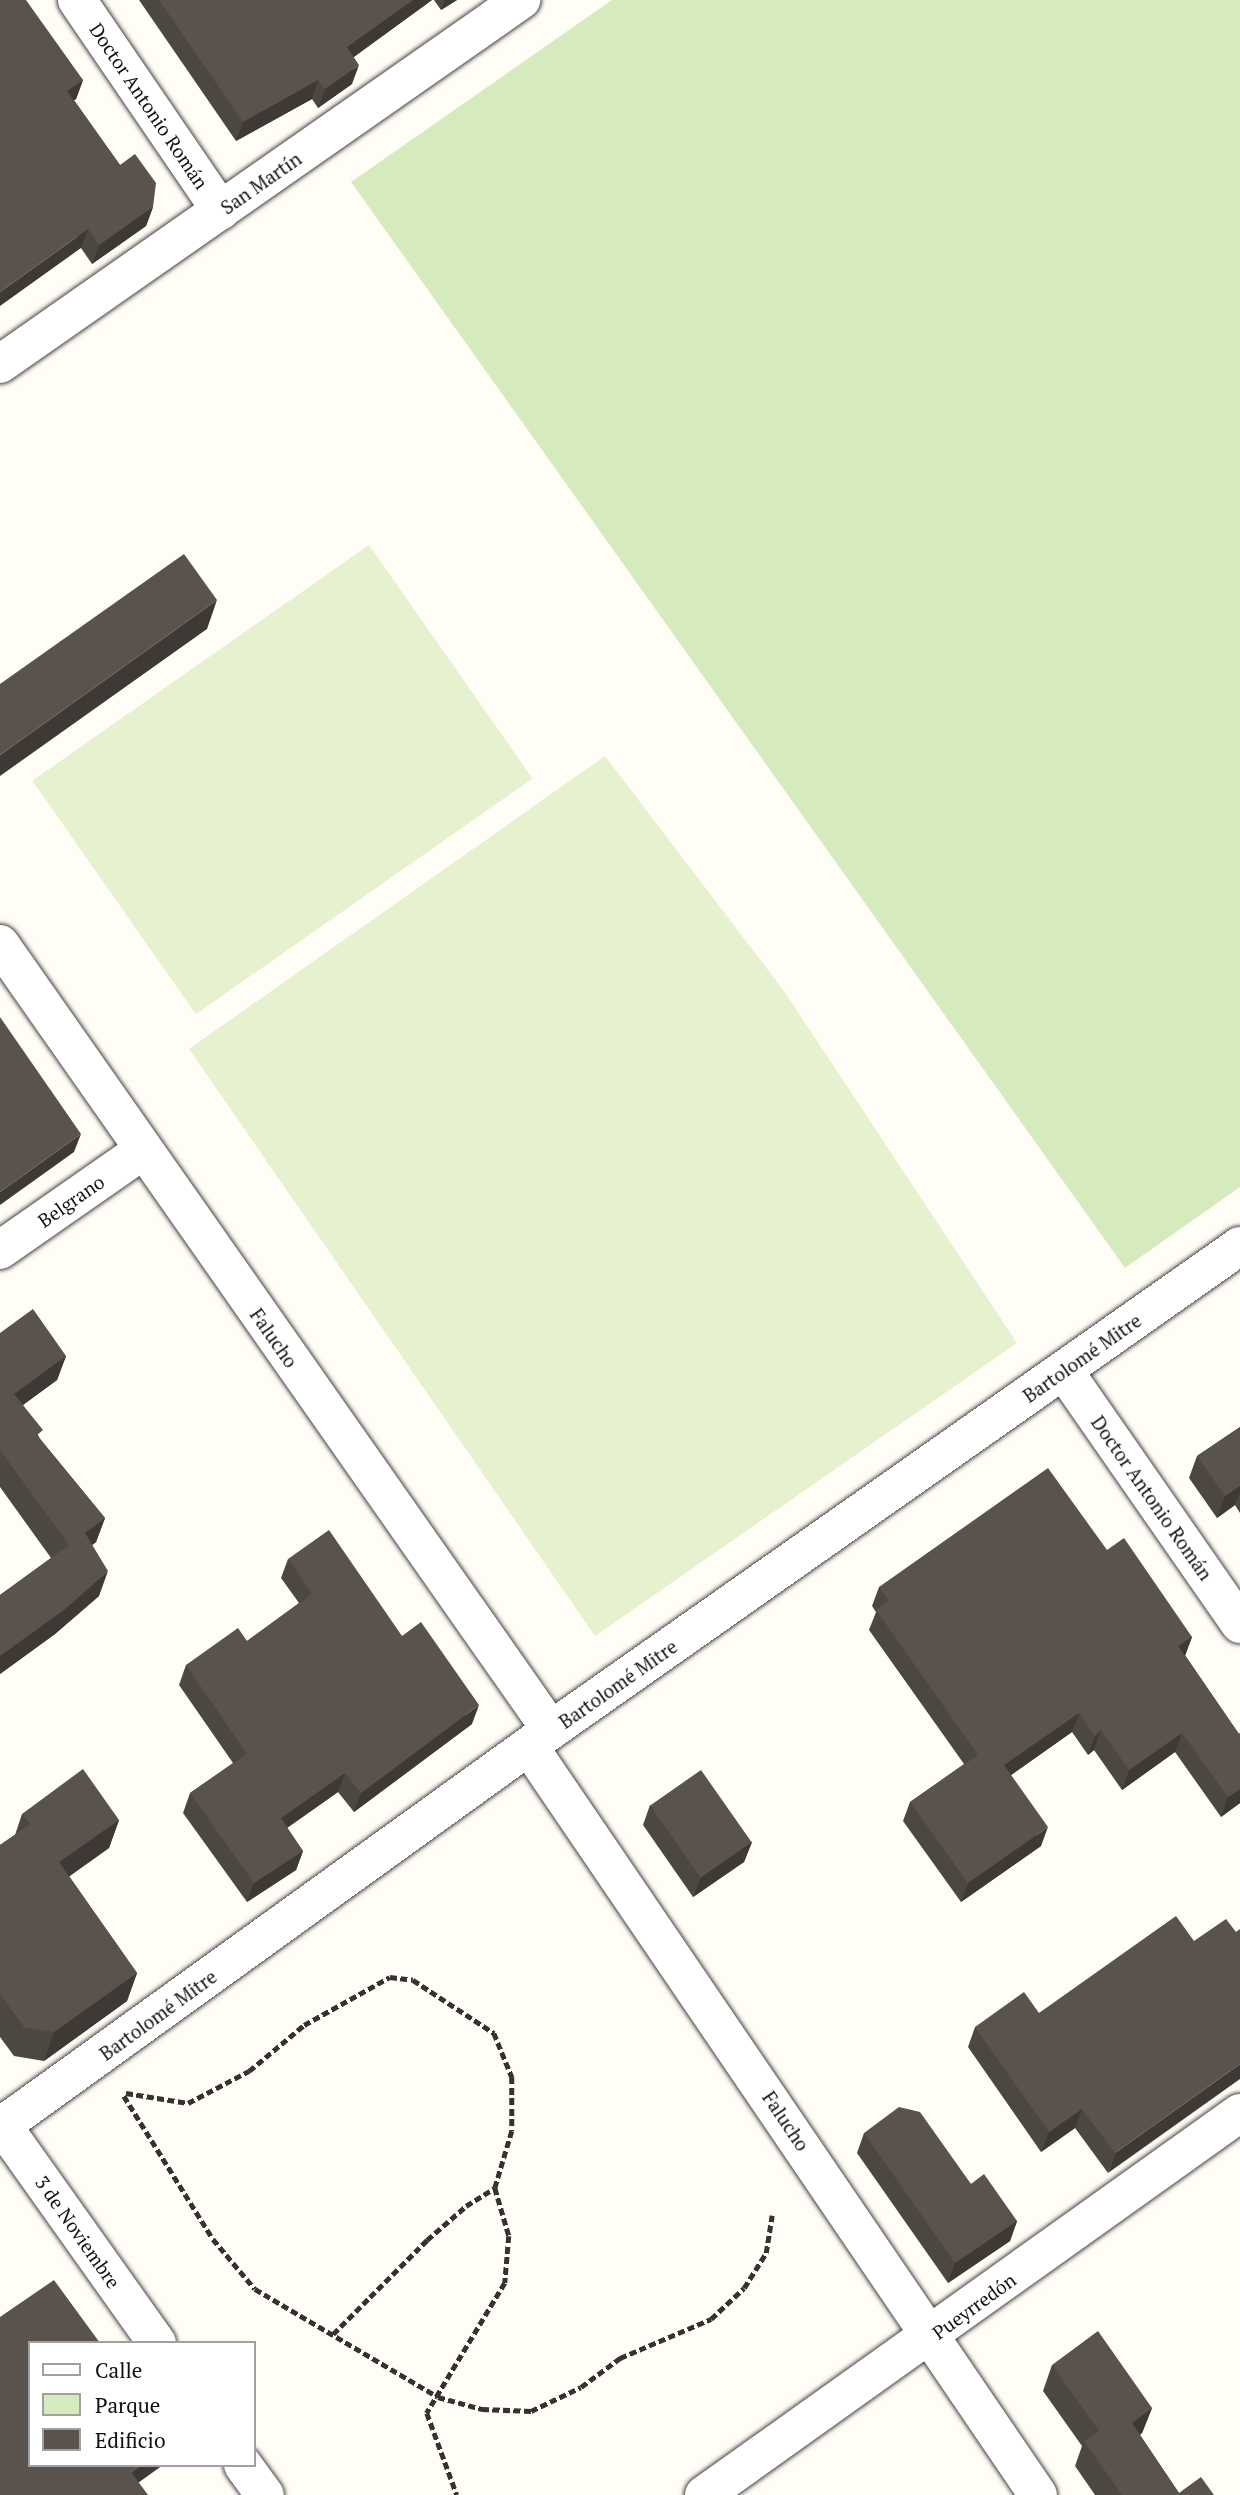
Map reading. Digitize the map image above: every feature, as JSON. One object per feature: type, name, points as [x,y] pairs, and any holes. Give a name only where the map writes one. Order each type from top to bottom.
[{"type":"street","name":"Doctor Antonio Román","points":[[77,0],[221,211]]},
{"type":"street","name":"San Martín","points":[[0,364],[521,0]]},
{"type":"street","name":"Falucho","points":[[0,944],[541,1739],[1038,2495]]},
{"type":"street","name":"Belgrano","points":[[0,1250],[142,1151]]},
{"type":"street","name":"Bartolomé Mitre","points":[[1,2125],[541,1739],[1240,1246]]},
{"type":"street","name":"Doctor Antonio Román","points":[[1064,1371],[1240,1624]]},
{"type":"street","name":"Pueyrredón","points":[[704,2495],[933,2336],[1240,2113]]},
{"type":"street","name":"3 de Noviembre","points":[[1,2125],[156,2341]]},
{"type":"street","points":[[244,2467],[265,2495]]},
{"type":"path","points":[[122,2092],[188,2103],[249,2071],[304,2025],[390,1978],[413,1980],[494,2033],[512,2077],[512,2131],[495,2188],[509,2236],[505,2283],[438,2398],[426,2413],[457,2495]]},
{"type":"path","points":[[97,2058],[122,2092],[213,2239],[247,2279],[293,2314],[333,2334],[438,2398],[482,2409],[531,2411],[580,2387],[621,2358],[711,2319],[744,2288],[766,2253],[772,2215]]},
{"type":"path","points":[[333,2334],[427,2240],[466,2206],[495,2188]]},
{"type":"green space","points":[[612,0],[1240,0],[1240,1187],[1125,1268],[351,182]]},
{"type":"green space","points":[[369,545],[532,778],[196,1014],[32,781]]},
{"type":"green space","points":[[605,756],[784,991],[1017,1343],[595,1636],[189,1049]]},
{"type":"building","points":[[0,0],[26,0],[83,80],[67,91],[120,165],[135,154],[156,183],[153,207],[99,245],[88,229],[0,292]]},
{"type":"building","points":[[159,0],[413,0],[347,47],[359,65],[325,89],[318,80],[243,122]]},
{"type":"building","points":[[184,554],[217,600],[0,755],[0,684]]},
{"type":"building","points":[[0,1017],[81,1134],[0,1192]]},
{"type":"building","points":[[33,1309],[66,1356],[14,1394],[43,1430],[37,1435],[105,1518],[85,1533],[108,1571],[64,1610],[0,1656],[0,1595],[69,1545],[0,1450],[0,1333]]},
{"type":"building","points":[[1240,1427],[1240,1486],[1225,1496],[1197,1456]]},
{"type":"building","points":[[1048,1468],[1107,1550],[1124,1538],[1192,1637],[1178,1646],[1240,1733],[1240,1789],[1228,1797],[1182,1733],[1129,1770],[1101,1730],[1095,1736],[1079,1713],[1004,1765],[1048,1827],[968,1883],[910,1802],[978,1755],[876,1610],[889,1601],[879,1587]]},
{"type":"building","points":[[329,1530],[402,1636],[421,1622],[479,1705],[361,1793],[345,1773],[281,1818],[303,1851],[254,1883],[190,1793],[247,1754],[186,1665],[238,1628],[247,1641],[312,1594],[288,1559]]},
{"type":"building","points":[[83,1769],[119,1820],[59,1862],[137,1973],[54,2032],[24,2027],[0,1994],[0,1845],[30,1824],[22,1814]]},
{"type":"building","points":[[701,1770],[751,1842],[701,1878],[650,1806]]},
{"type":"building","points":[[1176,1916],[1194,1941],[1226,1919],[1236,1932],[1240,1929],[1240,2064],[1115,2153],[1082,2109],[1049,2132],[975,2027],[1024,1992],[1039,2013]]},
{"type":"building","points":[[899,2107],[920,2112],[971,2184],[984,2174],[1017,2221],[955,2263],[864,2133]]},
{"type":"building","points":[[54,2280],[99,2341],[28,2341],[28,2467],[138,2467],[131,2472],[148,2495],[0,2495],[0,2317]]},
{"type":"building","points":[[1098,2331],[1152,2408],[1132,2423],[1179,2493],[1201,2477],[1214,2495],[1122,2495],[1084,2441],[1099,2431],[1052,2365]]}]
